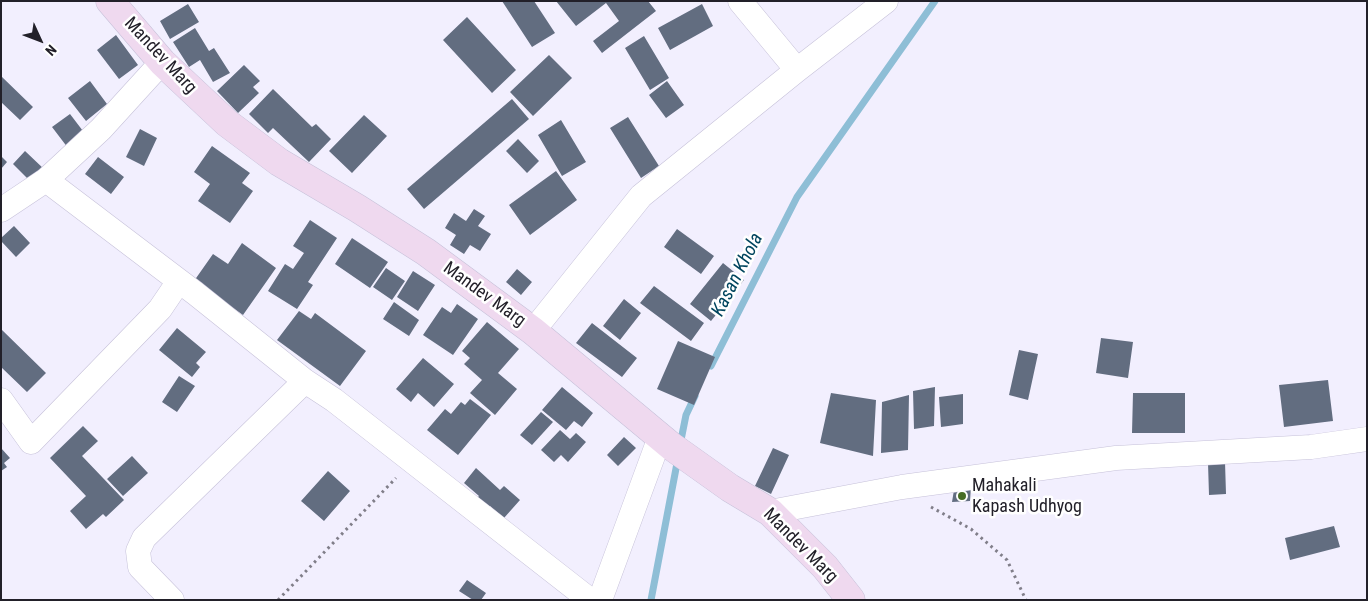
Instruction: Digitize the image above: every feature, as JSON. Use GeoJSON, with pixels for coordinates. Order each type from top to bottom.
{"type":"FeatureCollection","features":[{"type":"Feature","properties":{"kind":"main road","name":"Mandev Marg"},"geometry":{"type":"LineString","coordinates":[[110,1],[162,62],[227,124],[279,162],[358,208],[426,252],[533,331],[666,441],[730,488],[770,512],[825,567],[851,600]]}},
{"type":"Feature","properties":{"kind":"street"},"geometry":{"type":"LineString","coordinates":[[740,1],[797,70]]}},
{"type":"Feature","properties":{"kind":"street"},"geometry":{"type":"LineString","coordinates":[[533,331],[641,196],[886,1]]}},
{"type":"Feature","properties":{"kind":"street"},"geometry":{"type":"LineString","coordinates":[[1,210],[46,180],[101,129],[162,62]]}},
{"type":"Feature","properties":{"kind":"street"},"geometry":{"type":"LineString","coordinates":[[46,180],[306,381],[334,400],[590,600]]}},
{"type":"Feature","properties":{"kind":"street"},"geometry":{"type":"LineString","coordinates":[[1,400],[31,442],[160,310],[179,281]]}},
{"type":"Feature","properties":{"kind":"street"},"geometry":{"type":"LineString","coordinates":[[172,600],[140,567],[138,551],[144,538],[306,381]]}},
{"type":"Feature","properties":{"kind":"street"},"geometry":{"type":"LineString","coordinates":[[770,512],[902,487],[1116,458],[1312,447],[1367,439]]}},
{"type":"Feature","properties":{"kind":"street"},"geometry":{"type":"LineString","coordinates":[[600,600],[666,441]]}},
{"type":"Feature","properties":{"kind":"path"},"geometry":{"type":"LineString","coordinates":[[278,600],[413,461]]}},
{"type":"Feature","properties":{"kind":"path"},"geometry":{"type":"LineString","coordinates":[[902,487],[938,512],[971,529],[1007,560],[1026,600]]}},
{"type":"Feature","properties":{"kind":"building"},"geometry":{"type":"Polygon","coordinates":[[[502,1],[534,1],[555,33],[532,47],[502,1]]]}},
{"type":"Feature","properties":{"kind":"building"},"geometry":{"type":"Polygon","coordinates":[[[556,1],[648,1],[656,11],[602,53],[593,41],[619,21],[606,3],[576,26],[556,1]]]}},
{"type":"Feature","properties":{"kind":"building"},"geometry":{"type":"Polygon","coordinates":[[[188,4],[199,22],[170,39],[160,21],[188,4]]]}},
{"type":"Feature","properties":{"kind":"building"},"geometry":{"type":"Polygon","coordinates":[[[702,4],[713,26],[670,50],[658,28],[702,4]]]}},
{"type":"Feature","properties":{"kind":"building"},"geometry":{"type":"Polygon","coordinates":[[[467,17],[516,70],[492,93],[443,40],[467,17]]]}},
{"type":"Feature","properties":{"kind":"building"},"geometry":{"type":"Polygon","coordinates":[[[195,28],[209,51],[214,48],[230,73],[213,82],[200,60],[189,67],[173,42],[195,28]]]}},
{"type":"Feature","properties":{"kind":"building"},"geometry":{"type":"Polygon","coordinates":[[[116,35],[138,65],[119,79],[97,50],[116,35]]]}},
{"type":"Feature","properties":{"kind":"building"},"geometry":{"type":"Polygon","coordinates":[[[644,36],[669,78],[650,90],[625,48],[644,36]]]}},
{"type":"Feature","properties":{"kind":"building"},"geometry":{"type":"Polygon","coordinates":[[[549,55],[572,78],[533,116],[510,92],[549,55]]]}},
{"type":"Feature","properties":{"kind":"building"},"geometry":{"type":"Polygon","coordinates":[[[244,65],[260,81],[253,87],[259,93],[238,113],[217,91],[244,65]]]}},
{"type":"Feature","properties":{"kind":"building"},"geometry":{"type":"Polygon","coordinates":[[[1,76],[33,107],[20,120],[1,102],[1,76]]]}},
{"type":"Feature","properties":{"kind":"building"},"geometry":{"type":"Polygon","coordinates":[[[90,81],[107,104],[86,121],[68,98],[90,81]]]}},
{"type":"Feature","properties":{"kind":"building"},"geometry":{"type":"Polygon","coordinates":[[[667,81],[684,105],[666,118],[649,95],[667,81]]]}},
{"type":"Feature","properties":{"kind":"building"},"geometry":{"type":"Polygon","coordinates":[[[273,89],[312,127],[316,124],[331,139],[309,162],[273,128],[268,133],[249,114],[273,89]]]}},
{"type":"Feature","properties":{"kind":"building"},"geometry":{"type":"Polygon","coordinates":[[[512,99],[529,119],[424,209],[407,189],[512,99]]]}},
{"type":"Feature","properties":{"kind":"building"},"geometry":{"type":"Polygon","coordinates":[[[70,114],[86,135],[68,148],[52,127],[70,114]]]}},
{"type":"Feature","properties":{"kind":"building"},"geometry":{"type":"Polygon","coordinates":[[[364,115],[387,136],[352,173],[329,151],[364,115]]]}},
{"type":"Feature","properties":{"kind":"building"},"geometry":{"type":"Polygon","coordinates":[[[628,117],[659,166],[641,178],[610,128],[628,117]]]}},
{"type":"Feature","properties":{"kind":"building"},"geometry":{"type":"Polygon","coordinates":[[[561,120],[586,162],[562,176],[538,135],[561,120]]]}},
{"type":"Feature","properties":{"kind":"building"},"geometry":{"type":"Polygon","coordinates":[[[140,129],[157,138],[144,166],[126,157],[140,129]]]}},
{"type":"Feature","properties":{"kind":"building"},"geometry":{"type":"Polygon","coordinates":[[[518,139],[539,161],[527,173],[506,151],[518,139]]]}},
{"type":"Feature","properties":{"kind":"building"},"geometry":{"type":"Polygon","coordinates":[[[212,146],[250,173],[242,183],[253,191],[230,223],[198,201],[210,184],[194,172],[212,146]]]}},
{"type":"Feature","properties":{"kind":"building"},"geometry":{"type":"Polygon","coordinates":[[[25,151],[45,170],[32,183],[13,164],[25,151]]]}},
{"type":"Feature","properties":{"kind":"building"},"geometry":{"type":"Polygon","coordinates":[[[1,156],[7,162],[1,169],[1,156]]]}},
{"type":"Feature","properties":{"kind":"building"},"geometry":{"type":"Polygon","coordinates":[[[98,157],[124,177],[111,194],[85,174],[98,157]]]}},
{"type":"Feature","properties":{"kind":"building"},"geometry":{"type":"Polygon","coordinates":[[[556,171],[577,200],[530,235],[509,205],[556,171]]]}},
{"type":"Feature","properties":{"kind":"building"},"geometry":{"type":"Polygon","coordinates":[[[474,209],[485,216],[478,226],[491,234],[480,251],[470,245],[464,254],[450,245],[456,235],[445,228],[454,213],[466,221],[474,209]]]}},
{"type":"Feature","properties":{"kind":"building"},"geometry":{"type":"Polygon","coordinates":[[[310,220],[337,238],[308,282],[313,285],[297,309],[268,291],[285,264],[293,269],[304,253],[293,246],[310,220]]]}},
{"type":"Feature","properties":{"kind":"building"},"geometry":{"type":"Polygon","coordinates":[[[14,226],[30,243],[16,257],[1,241],[1,238],[14,226]]]}},
{"type":"Feature","properties":{"kind":"building"},"geometry":{"type":"Polygon","coordinates":[[[677,229],[714,256],[701,274],[664,247],[677,229]]]}},
{"type":"Feature","properties":{"kind":"building"},"geometry":{"type":"Polygon","coordinates":[[[352,238],[388,262],[370,288],[335,264],[352,238]]]}},
{"type":"Feature","properties":{"kind":"building"},"geometry":{"type":"Polygon","coordinates":[[[242,243],[276,268],[243,315],[194,281],[213,254],[228,264],[242,243]]]}},
{"type":"Feature","properties":{"kind":"building"},"geometry":{"type":"Polygon","coordinates":[[[723,263],[744,280],[711,321],[690,304],[723,263]]]}},
{"type":"Feature","properties":{"kind":"building"},"geometry":{"type":"Polygon","coordinates":[[[386,268],[405,281],[392,300],[373,287],[386,268]]]}},
{"type":"Feature","properties":{"kind":"building"},"geometry":{"type":"Polygon","coordinates":[[[517,269],[532,282],[521,295],[506,282],[517,269]]]}},
{"type":"Feature","properties":{"kind":"building"},"geometry":{"type":"Polygon","coordinates":[[[413,271],[435,285],[418,311],[397,297],[413,271]]]}},
{"type":"Feature","properties":{"kind":"building"},"geometry":{"type":"Polygon","coordinates":[[[654,286],[704,323],[691,341],[640,303],[654,286]]]}},
{"type":"Feature","properties":{"kind":"building"},"geometry":{"type":"Polygon","coordinates":[[[624,299],[641,313],[620,340],[603,326],[624,299]]]}},
{"type":"Feature","properties":{"kind":"building"},"geometry":{"type":"Polygon","coordinates":[[[394,302],[419,320],[409,336],[383,319],[394,302]]]}},
{"type":"Feature","properties":{"kind":"building"},"geometry":{"type":"Polygon","coordinates":[[[457,304],[478,319],[453,355],[423,335],[442,307],[451,313],[457,304]]]}},
{"type":"Feature","properties":{"kind":"building"},"geometry":{"type":"Polygon","coordinates":[[[299,311],[311,319],[315,313],[366,351],[340,386],[277,340],[299,311]]]}},
{"type":"Feature","properties":{"kind":"building"},"geometry":{"type":"Polygon","coordinates":[[[487,322],[519,349],[498,373],[517,389],[495,415],[470,393],[482,380],[464,364],[470,358],[462,351],[487,322]]]}},
{"type":"Feature","properties":{"kind":"building"},"geometry":{"type":"Polygon","coordinates":[[[592,323],[637,358],[622,377],[576,343],[592,323]]]}},
{"type":"Feature","properties":{"kind":"building"},"geometry":{"type":"Polygon","coordinates":[[[177,328],[206,352],[196,363],[200,367],[192,377],[159,350],[177,328]]]}},
{"type":"Feature","properties":{"kind":"building"},"geometry":{"type":"Polygon","coordinates":[[[1,329],[46,373],[27,392],[1,367],[1,329]]]}},
{"type":"Feature","properties":{"kind":"building"},"geometry":{"type":"Polygon","coordinates":[[[1101,338],[1133,342],[1128,378],[1096,373],[1101,338]]]}},
{"type":"Feature","properties":{"kind":"building"},"geometry":{"type":"Polygon","coordinates":[[[678,341],[715,357],[694,405],[657,389],[678,341]]]}},
{"type":"Feature","properties":{"kind":"building"},"geometry":{"type":"Polygon","coordinates":[[[1019,350],[1038,354],[1028,400],[1009,395],[1019,350]]]}},
{"type":"Feature","properties":{"kind":"building"},"geometry":{"type":"Polygon","coordinates":[[[423,358],[454,384],[434,407],[418,393],[411,402],[396,389],[423,358]]]}},
{"type":"Feature","properties":{"kind":"building"},"geometry":{"type":"Polygon","coordinates":[[[179,376],[195,386],[177,412],[162,402],[179,376]]]}},
{"type":"Feature","properties":{"kind":"building"},"geometry":{"type":"Polygon","coordinates":[[[1328,380],[1333,421],[1284,427],[1279,385],[1328,380]]]}},
{"type":"Feature","properties":{"kind":"building"},"geometry":{"type":"Polygon","coordinates":[[[562,387],[593,413],[582,427],[574,421],[566,430],[542,410],[562,387]]]}},
{"type":"Feature","properties":{"kind":"building"},"geometry":{"type":"Polygon","coordinates":[[[935,387],[934,426],[914,429],[913,391],[935,387]]]}},
{"type":"Feature","properties":{"kind":"building"},"geometry":{"type":"Polygon","coordinates":[[[831,393],[876,400],[873,456],[820,443],[831,393]]]}},
{"type":"Feature","properties":{"kind":"building"},"geometry":{"type":"Polygon","coordinates":[[[1133,393],[1185,393],[1185,433],[1132,433],[1133,393]]]}},
{"type":"Feature","properties":{"kind":"building"},"geometry":{"type":"Polygon","coordinates":[[[963,394],[963,424],[941,427],[939,397],[963,394]]]}},
{"type":"Feature","properties":{"kind":"building"},"geometry":{"type":"Polygon","coordinates":[[[909,395],[908,450],[881,453],[882,402],[909,395]]]}},
{"type":"Feature","properties":{"kind":"building"},"geometry":{"type":"Polygon","coordinates":[[[470,399],[491,415],[458,455],[427,430],[445,409],[451,414],[461,402],[465,405],[470,399]]]}},
{"type":"Feature","properties":{"kind":"building"},"geometry":{"type":"Polygon","coordinates":[[[541,412],[553,422],[532,445],[520,435],[541,412]]]}},
{"type":"Feature","properties":{"kind":"building"},"geometry":{"type":"Polygon","coordinates":[[[83,426],[98,441],[82,456],[124,500],[106,517],[103,514],[86,529],[70,511],[86,496],[50,458],[83,426]]]}},
{"type":"Feature","properties":{"kind":"building"},"geometry":{"type":"Polygon","coordinates":[[[560,430],[570,439],[576,433],[586,442],[568,462],[561,455],[554,462],[541,450],[560,430]]]}},
{"type":"Feature","properties":{"kind":"building"},"geometry":{"type":"Polygon","coordinates":[[[624,437],[636,448],[618,466],[607,455],[624,437]]]}},
{"type":"Feature","properties":{"kind":"building"},"geometry":{"type":"Polygon","coordinates":[[[1,448],[10,458],[4,463],[7,467],[1,471],[1,448]]]}},
{"type":"Feature","properties":{"kind":"building"},"geometry":{"type":"Polygon","coordinates":[[[773,448],[789,455],[771,494],[755,486],[773,448]]]}},
{"type":"Feature","properties":{"kind":"building"},"geometry":{"type":"Polygon","coordinates":[[[132,456],[148,473],[123,496],[107,479],[132,456]]]}},
{"type":"Feature","properties":{"kind":"building"},"geometry":{"type":"Polygon","coordinates":[[[1225,462],[1226,494],[1209,495],[1208,463],[1225,462]]]}},
{"type":"Feature","properties":{"kind":"building"},"geometry":{"type":"Polygon","coordinates":[[[476,468],[500,490],[504,486],[520,500],[504,518],[490,506],[487,511],[475,500],[479,496],[464,483],[476,468]]]}},
{"type":"Feature","properties":{"kind":"building"},"geometry":{"type":"Polygon","coordinates":[[[328,471],[350,491],[324,521],[301,501],[328,471]]]}},
{"type":"Feature","properties":{"kind":"building","name":"Mahakali Kapash Udhyog"},"geometry":{"type":"Polygon","coordinates":[[[971,486],[970,501],[952,502],[954,490],[971,486]]]}},
{"type":"Feature","properties":{"kind":"building"},"geometry":{"type":"Polygon","coordinates":[[[1334,526],[1340,547],[1290,560],[1285,538],[1334,526]]]}},
{"type":"Feature","properties":{"kind":"building"},"geometry":{"type":"Polygon","coordinates":[[[467,580],[486,593],[481,600],[473,600],[459,591],[467,580]]]}},
{"type":"Feature","properties":{"kind":"waterway","name":"Kasan Khola"},"geometry":{"type":"LineString","coordinates":[[711,366],[797,197],[935,1]]}},
{"type":"Feature","properties":{"kind":"waterway","name":"Kasan Khola"},"geometry":{"type":"LineString","coordinates":[[680,445],[686,415],[695,396]]}},
{"type":"Feature","properties":{"kind":"waterway","name":"Kasan Khola"},"geometry":{"type":"LineString","coordinates":[[651,600],[678,458]]}},
{"type":"Feature","properties":{"kind":"place","name":"Mahakali Kapash Udhyog"},"geometry":{"type":"Point","coordinates":[962,496]}}]}
